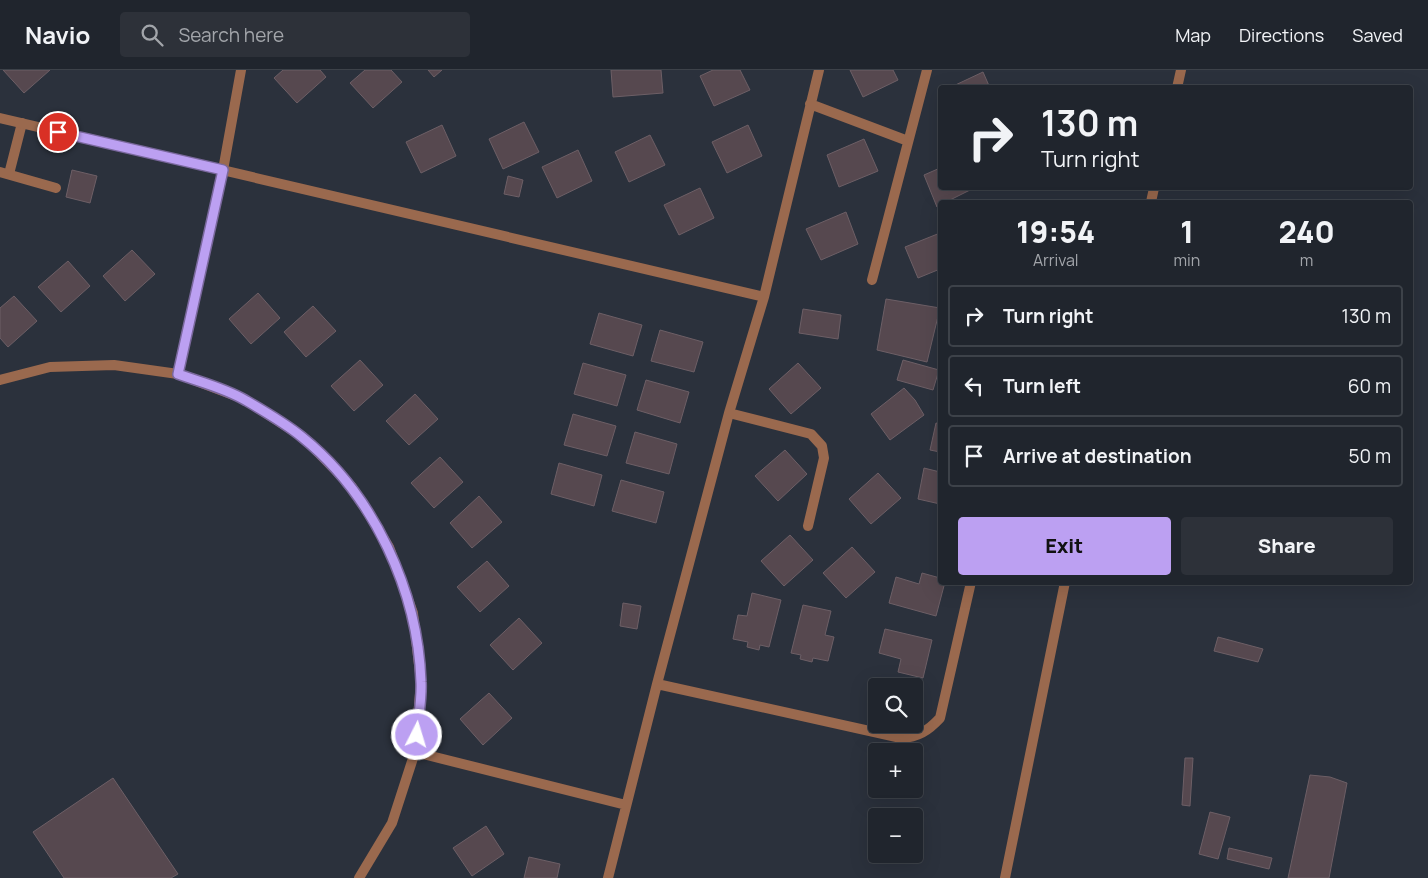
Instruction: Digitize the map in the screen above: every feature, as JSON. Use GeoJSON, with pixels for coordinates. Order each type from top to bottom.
{"type":"FeatureCollection","features":[{"type":"Feature","properties":{"kind":"street"},"geometry":{"type":"LineString","coordinates":[[178,374],[223,170],[241,70]]}},
{"type":"Feature","properties":{"kind":"street"},"geometry":{"type":"LineString","coordinates":[[608,878],[657,684],[729,414],[764,297],[818,70]]}},
{"type":"Feature","properties":{"kind":"street"},"geometry":{"type":"LineString","coordinates":[[872,280],[926,70]]}},
{"type":"Feature","properties":{"kind":"street"},"geometry":{"type":"LineString","coordinates":[[1178,85],[1181,70]]}},
{"type":"Feature","properties":{"kind":"street"},"geometry":{"type":"LineString","coordinates":[[810,104],[908,142]]}},
{"type":"Feature","properties":{"kind":"street"},"geometry":{"type":"LineString","coordinates":[[0,118],[764,297]]}},
{"type":"Feature","properties":{"kind":"street"},"geometry":{"type":"LineString","coordinates":[[22,123],[4,173],[56,188]]}},
{"type":"Feature","properties":{"kind":"street"},"geometry":{"type":"LineString","coordinates":[[0,380],[50,368],[114,365],[178,374],[244,399],[303,437],[356,494],[389,547],[413,613],[421,682],[415,752],[392,823],[359,878]]}},
{"type":"Feature","properties":{"kind":"street"},"geometry":{"type":"LineString","coordinates":[[729,414],[811,434],[822,446],[824,458],[808,526]]}},
{"type":"Feature","properties":{"kind":"street"},"geometry":{"type":"LineString","coordinates":[[657,684],[901,738],[912,737],[931,727],[940,718],[971,585]]}},
{"type":"Feature","properties":{"kind":"street"},"geometry":{"type":"LineString","coordinates":[[1005,878],[1064,585]]}},
{"type":"Feature","properties":{"kind":"street"},"geometry":{"type":"LineString","coordinates":[[415,752],[626,806]]}},
{"type":"Feature","properties":{"kind":"building"},"geometry":{"type":"Polygon","coordinates":[[[3,70],[50,70],[24,93],[3,70]]]}},
{"type":"Feature","properties":{"kind":"building"},"geometry":{"type":"Polygon","coordinates":[[[283,70],[320,70],[326,77],[297,103],[274,78],[283,70]]]}},
{"type":"Feature","properties":{"kind":"building"},"geometry":{"type":"Polygon","coordinates":[[[365,70],[391,70],[402,82],[373,108],[350,83],[365,70]]]}},
{"type":"Feature","properties":{"kind":"building"},"geometry":{"type":"Polygon","coordinates":[[[428,70],[442,70],[434,77],[428,70]]]}},
{"type":"Feature","properties":{"kind":"building"},"geometry":{"type":"Polygon","coordinates":[[[611,70],[661,70],[663,93],[613,97],[611,70]]]}},
{"type":"Feature","properties":{"kind":"building"},"geometry":{"type":"Polygon","coordinates":[[[713,70],[740,70],[750,90],[714,106],[700,76],[713,70]]]}},
{"type":"Feature","properties":{"kind":"building"},"geometry":{"type":"Polygon","coordinates":[[[850,70],[893,70],[898,80],[863,97],[850,70]]]}},
{"type":"Feature","properties":{"kind":"building"},"geometry":{"type":"Polygon","coordinates":[[[983,72],[989,85],[955,85],[983,72]]]}},
{"type":"Feature","properties":{"kind":"building"},"geometry":{"type":"Polygon","coordinates":[[[524,122],[539,152],[503,169],[489,139],[524,122]]]}},
{"type":"Feature","properties":{"kind":"building"},"geometry":{"type":"Polygon","coordinates":[[[442,125],[456,156],[421,173],[406,142],[442,125]]]}},
{"type":"Feature","properties":{"kind":"building"},"geometry":{"type":"Polygon","coordinates":[[[748,125],[762,156],[727,173],[712,142],[748,125]]]}},
{"type":"Feature","properties":{"kind":"building"},"geometry":{"type":"Polygon","coordinates":[[[650,135],[665,165],[629,182],[615,152],[650,135]]]}},
{"type":"Feature","properties":{"kind":"building"},"geometry":{"type":"Polygon","coordinates":[[[864,139],[878,171],[839,187],[827,155],[864,139]]]}},
{"type":"Feature","properties":{"kind":"building"},"geometry":{"type":"Polygon","coordinates":[[[578,150],[592,181],[557,198],[542,167],[578,150]]]}},
{"type":"Feature","properties":{"kind":"building"},"geometry":{"type":"Polygon","coordinates":[[[938,169],[938,190],[970,190],[950,200],[938,200],[937,207],[924,175],[938,169]]]}},
{"type":"Feature","properties":{"kind":"building"},"geometry":{"type":"Polygon","coordinates":[[[72,170],[97,176],[90,203],[66,197],[72,170]]]}},
{"type":"Feature","properties":{"kind":"building"},"geometry":{"type":"Polygon","coordinates":[[[508,176],[523,180],[519,197],[504,194],[508,176]]]}},
{"type":"Feature","properties":{"kind":"building"},"geometry":{"type":"Polygon","coordinates":[[[700,188],[714,218],[679,235],[664,205],[700,188]]]}},
{"type":"Feature","properties":{"kind":"building"},"geometry":{"type":"Polygon","coordinates":[[[846,212],[858,244],[821,260],[806,229],[846,212]]]}},
{"type":"Feature","properties":{"kind":"building"},"geometry":{"type":"Polygon","coordinates":[[[938,234],[938,270],[918,278],[905,247],[938,234]]]}},
{"type":"Feature","properties":{"kind":"building"},"geometry":{"type":"Polygon","coordinates":[[[132,250],[155,274],[125,301],[103,276],[132,250]]]}},
{"type":"Feature","properties":{"kind":"building"},"geometry":{"type":"Polygon","coordinates":[[[68,261],[90,286],[61,312],[38,287],[68,261]]]}},
{"type":"Feature","properties":{"kind":"building"},"geometry":{"type":"Polygon","coordinates":[[[258,293],[280,318],[251,344],[229,319],[258,293]]]}},
{"type":"Feature","properties":{"kind":"building"},"geometry":{"type":"Polygon","coordinates":[[[14,296],[37,321],[8,347],[0,338],[0,308],[14,296]]]}},
{"type":"Feature","properties":{"kind":"building"},"geometry":{"type":"Polygon","coordinates":[[[886,299],[938,308],[938,316],[927,362],[877,350],[886,299]]]}},
{"type":"Feature","properties":{"kind":"building"},"geometry":{"type":"Polygon","coordinates":[[[313,306],[336,331],[306,357],[284,332],[313,306]]]}},
{"type":"Feature","properties":{"kind":"building"},"geometry":{"type":"Polygon","coordinates":[[[803,309],[841,315],[838,339],[799,333],[803,309]]]}},
{"type":"Feature","properties":{"kind":"building"},"geometry":{"type":"Polygon","coordinates":[[[599,313],[642,325],[633,356],[590,344],[599,313]]]}},
{"type":"Feature","properties":{"kind":"building"},"geometry":{"type":"Polygon","coordinates":[[[660,330],[703,342],[694,372],[651,361],[660,330]]]}},
{"type":"Feature","properties":{"kind":"building"},"geometry":{"type":"Polygon","coordinates":[[[360,360],[383,385],[354,411],[331,386],[360,360]]]}},
{"type":"Feature","properties":{"kind":"building"},"geometry":{"type":"Polygon","coordinates":[[[903,360],[938,370],[933,390],[897,380],[903,360]]]}},
{"type":"Feature","properties":{"kind":"building"},"geometry":{"type":"Polygon","coordinates":[[[583,363],[626,375],[617,406],[574,394],[583,363]]]}},
{"type":"Feature","properties":{"kind":"building"},"geometry":{"type":"Polygon","coordinates":[[[798,363],[821,388],[791,414],[769,389],[798,363]]]}},
{"type":"Feature","properties":{"kind":"building"},"geometry":{"type":"Polygon","coordinates":[[[646,380],[689,392],[680,423],[637,410],[646,380]]]}},
{"type":"Feature","properties":{"kind":"building"},"geometry":{"type":"Polygon","coordinates":[[[904,388],[915,400],[924,415],[890,440],[871,414],[904,388]]]}},
{"type":"Feature","properties":{"kind":"building"},"geometry":{"type":"Polygon","coordinates":[[[415,394],[438,419],[409,445],[386,421],[415,394]]]}},
{"type":"Feature","properties":{"kind":"building"},"geometry":{"type":"Polygon","coordinates":[[[573,414],[616,426],[607,456],[564,445],[573,414]]]}},
{"type":"Feature","properties":{"kind":"building"},"geometry":{"type":"Polygon","coordinates":[[[936,423],[938,424],[938,452],[930,450],[936,423]]]}},
{"type":"Feature","properties":{"kind":"building"},"geometry":{"type":"Polygon","coordinates":[[[635,432],[677,444],[669,474],[626,463],[635,432]]]}},
{"type":"Feature","properties":{"kind":"building"},"geometry":{"type":"Polygon","coordinates":[[[785,450],[807,474],[778,501],[755,476],[785,450]]]}},
{"type":"Feature","properties":{"kind":"building"},"geometry":{"type":"Polygon","coordinates":[[[440,457],[463,482],[434,508],[411,483],[440,457]]]}},
{"type":"Feature","properties":{"kind":"building"},"geometry":{"type":"Polygon","coordinates":[[[559,463],[602,475],[594,506],[551,494],[559,463]]]}},
{"type":"Feature","properties":{"kind":"building"},"geometry":{"type":"Polygon","coordinates":[[[924,468],[938,472],[938,504],[918,499],[924,468]]]}},
{"type":"Feature","properties":{"kind":"building"},"geometry":{"type":"Polygon","coordinates":[[[878,473],[901,498],[871,524],[849,499],[878,473]]]}},
{"type":"Feature","properties":{"kind":"building"},"geometry":{"type":"Polygon","coordinates":[[[621,480],[664,492],[656,523],[612,511],[621,480]]]}},
{"type":"Feature","properties":{"kind":"building"},"geometry":{"type":"Polygon","coordinates":[[[479,496],[502,522],[472,548],[450,523],[479,496]]]}},
{"type":"Feature","properties":{"kind":"building"},"geometry":{"type":"Polygon","coordinates":[[[790,535],[813,560],[784,586],[761,561],[790,535]]]}},
{"type":"Feature","properties":{"kind":"building"},"geometry":{"type":"Polygon","coordinates":[[[852,547],[875,572],[846,598],[823,573],[852,547]]]}},
{"type":"Feature","properties":{"kind":"building"},"geometry":{"type":"Polygon","coordinates":[[[487,561],[509,586],[480,612],[457,587],[487,561]]]}},
{"type":"Feature","properties":{"kind":"building"},"geometry":{"type":"Polygon","coordinates":[[[922,573],[938,577],[938,585],[944,585],[936,616],[889,603],[896,577],[919,584],[922,573]]]}},
{"type":"Feature","properties":{"kind":"building"},"geometry":{"type":"Polygon","coordinates":[[[752,593],[781,600],[769,647],[760,645],[759,650],[747,647],[748,642],[733,639],[738,615],[747,616],[752,593]]]}},
{"type":"Feature","properties":{"kind":"building"},"geometry":{"type":"Polygon","coordinates":[[[623,603],[641,606],[637,629],[620,626],[623,603]]]}},
{"type":"Feature","properties":{"kind":"building"},"geometry":{"type":"Polygon","coordinates":[[[803,605],[831,611],[825,635],[834,637],[828,661],[813,658],[812,662],[800,659],[801,655],[791,653],[803,605]]]}},
{"type":"Feature","properties":{"kind":"building"},"geometry":{"type":"Polygon","coordinates":[[[519,618],[542,643],[513,670],[490,645],[519,618]]]}},
{"type":"Feature","properties":{"kind":"building"},"geometry":{"type":"Polygon","coordinates":[[[885,629],[932,640],[923,678],[898,672],[901,659],[879,653],[885,629]]]}},
{"type":"Feature","properties":{"kind":"building"},"geometry":{"type":"Polygon","coordinates":[[[1218,637],[1263,649],[1258,662],[1214,651],[1218,637]]]}},
{"type":"Feature","properties":{"kind":"building"},"geometry":{"type":"Polygon","coordinates":[[[489,693],[512,718],[483,745],[460,719],[489,693]]]}},
{"type":"Feature","properties":{"kind":"building"},"geometry":{"type":"Polygon","coordinates":[[[1185,758],[1193,758],[1190,806],[1182,805],[1185,758]]]}},
{"type":"Feature","properties":{"kind":"building"},"geometry":{"type":"Polygon","coordinates":[[[1310,775],[1330,777],[1347,783],[1329,878],[1288,878],[1310,775]]]}},
{"type":"Feature","properties":{"kind":"building"},"geometry":{"type":"Polygon","coordinates":[[[113,778],[178,874],[171,878],[64,878],[33,832],[113,778]]]}},
{"type":"Feature","properties":{"kind":"building"},"geometry":{"type":"Polygon","coordinates":[[[1210,812],[1230,817],[1218,859],[1199,854],[1210,812]]]}},
{"type":"Feature","properties":{"kind":"building"},"geometry":{"type":"Polygon","coordinates":[[[486,826],[504,854],[472,876],[453,848],[486,826]]]}},
{"type":"Feature","properties":{"kind":"building"},"geometry":{"type":"Polygon","coordinates":[[[1229,848],[1272,858],[1269,869],[1227,859],[1229,848]]]}},
{"type":"Feature","properties":{"kind":"building"},"geometry":{"type":"Polygon","coordinates":[[[529,857],[560,864],[557,878],[524,878],[529,857]]]}},
{"type":"Feature","properties":{"kind":"route"},"geometry":{"type":"LineString","coordinates":[[58,132],[223,170],[178,374],[244,399],[303,437],[352,487],[389,547],[413,613],[421,682],[417,735]]}}]}
